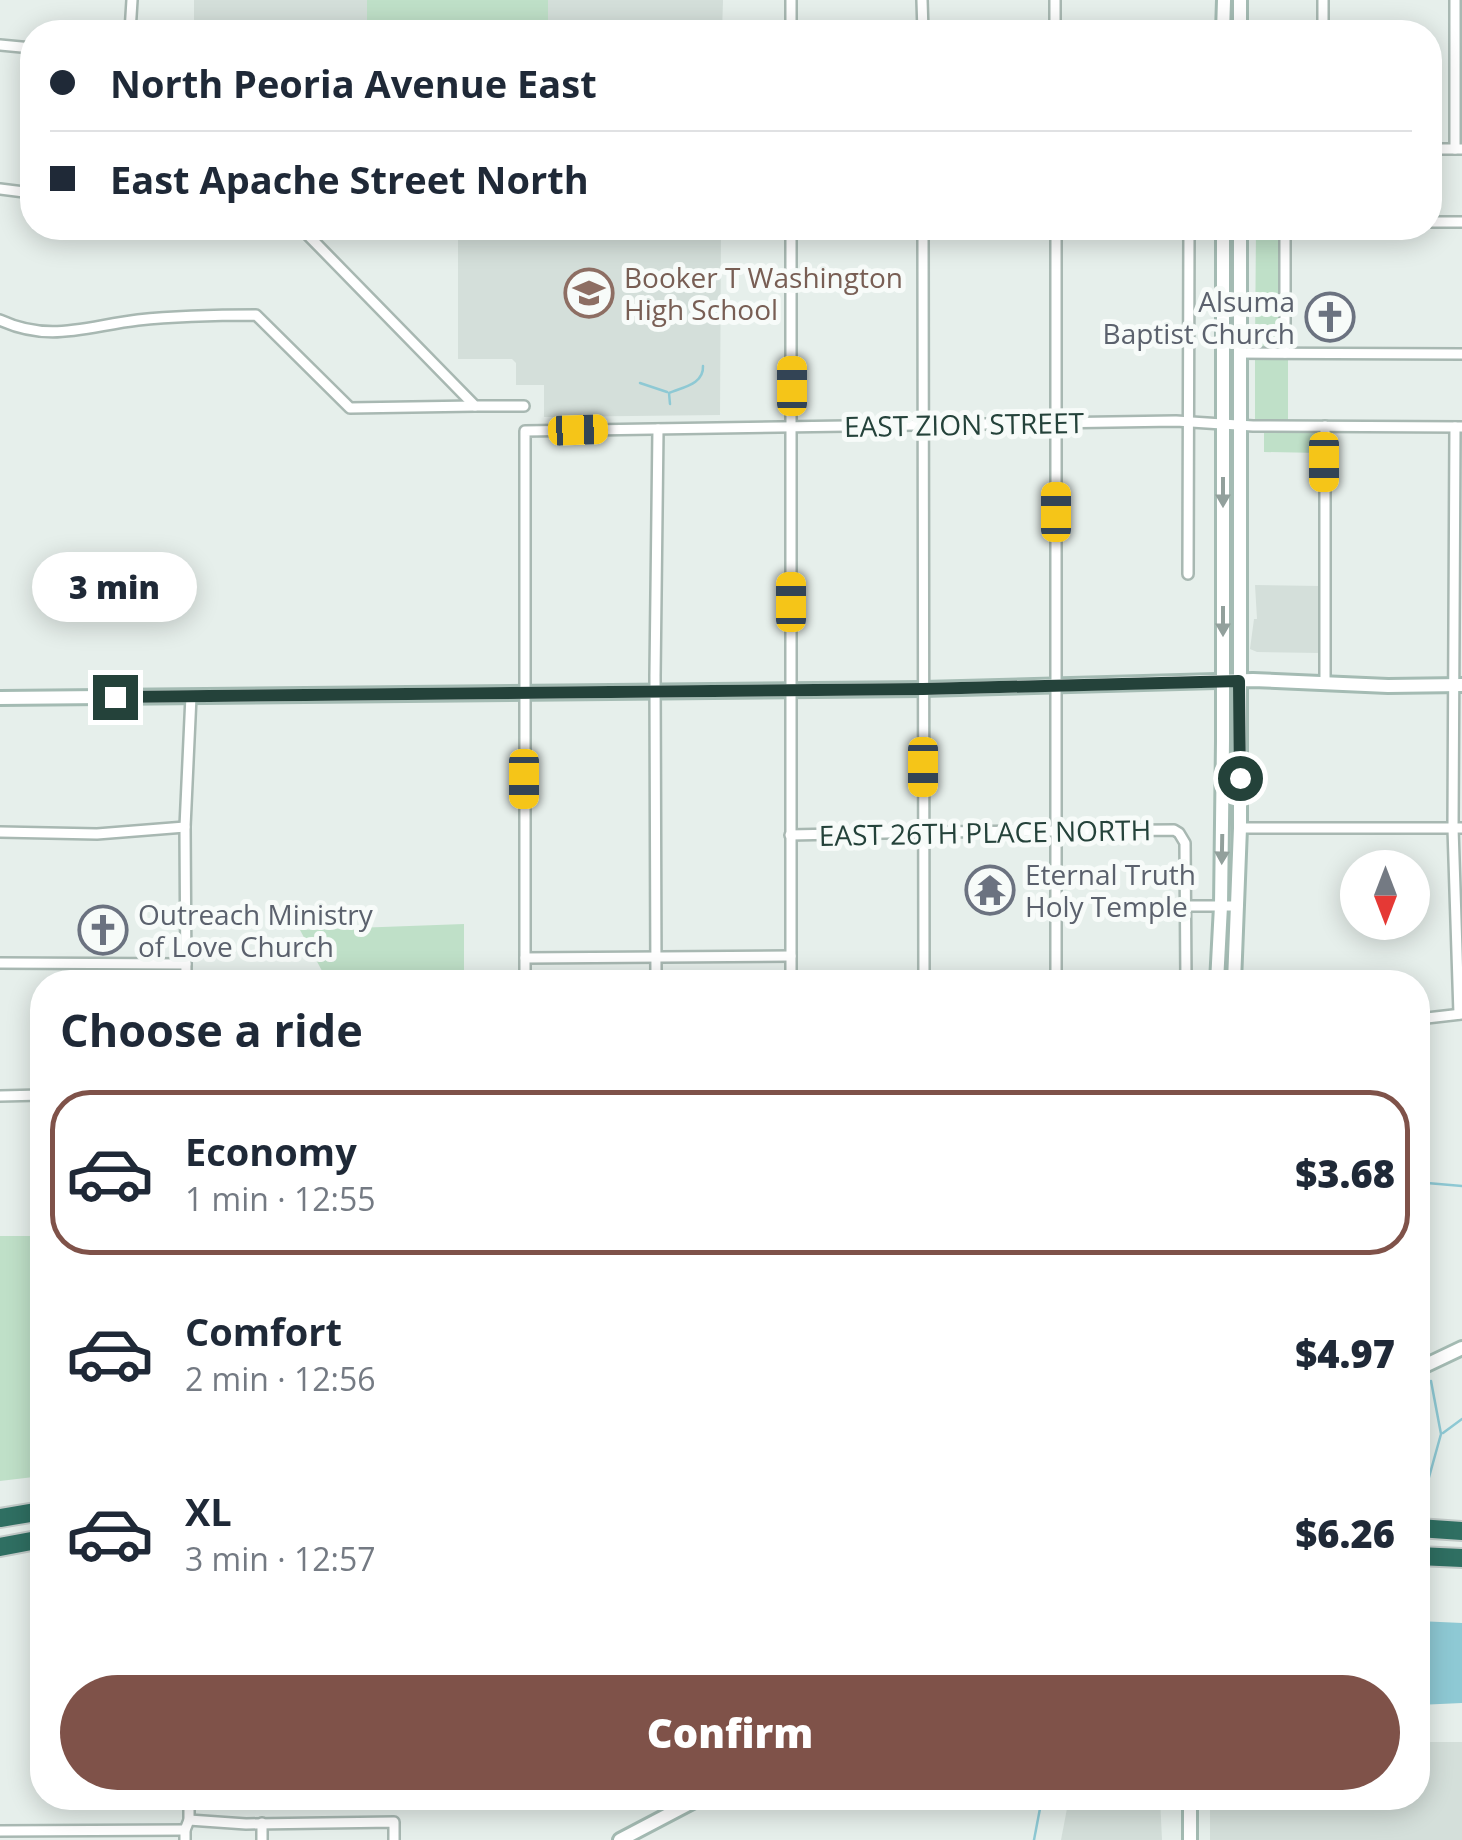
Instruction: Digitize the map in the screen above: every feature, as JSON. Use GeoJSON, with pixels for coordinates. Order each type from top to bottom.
{"type":"FeatureCollection","features":[{"type":"Feature","properties":{"kind":"highway"},"geometry":{"type":"LineString","coordinates":[[0,1518],[30,1513]]}},
{"type":"Feature","properties":{"kind":"highway"},"geometry":{"type":"LineString","coordinates":[[1430,1525],[1462,1515]]}},
{"type":"Feature","properties":{"kind":"highway"},"geometry":{"type":"LineString","coordinates":[[1430,1529],[1462,1531]]}},
{"type":"Feature","properties":{"kind":"highway"},"geometry":{"type":"LineString","coordinates":[[0,1546],[30,1540]]}},
{"type":"Feature","properties":{"kind":"highway"},"geometry":{"type":"LineString","coordinates":[[1430,1557],[1462,1558]]}},
{"type":"Feature","properties":{"kind":"main road"},"geometry":{"type":"LineString","coordinates":[[1218,970],[1223,682],[1223,240]]}},
{"type":"Feature","properties":{"kind":"main road"},"geometry":{"type":"LineString","coordinates":[[1235,970],[1240,828],[1240,240]]}},
{"type":"Feature","properties":{"kind":"main road"},"geometry":{"type":"LineString","coordinates":[[0,698],[923,689],[1274,680],[1458,686]]}},
{"type":"Feature","properties":{"kind":"main road"},"geometry":{"type":"LineString","coordinates":[[1430,1363],[1462,1348]]}},
{"type":"Feature","properties":{"kind":"main road"},"geometry":{"type":"LineString","coordinates":[[620,1840],[677,1810]]}},
{"type":"Feature","properties":{"kind":"main road"},"geometry":{"type":"LineString","coordinates":[[1190,1810],[1190,1840]]}},
{"type":"Feature","properties":{"kind":"street"},"geometry":{"type":"LineString","coordinates":[[1455,0],[1459,149]]}},
{"type":"Feature","properties":{"kind":"street"},"geometry":{"type":"LineString","coordinates":[[313,240],[476,406]]}},
{"type":"Feature","properties":{"kind":"street"},"geometry":{"type":"LineString","coordinates":[[791,240],[791,970]]}},
{"type":"Feature","properties":{"kind":"street"},"geometry":{"type":"LineString","coordinates":[[923,240],[924,970]]}},
{"type":"Feature","properties":{"kind":"street"},"geometry":{"type":"LineString","coordinates":[[1056,240],[1056,970]]}},
{"type":"Feature","properties":{"kind":"street"},"geometry":{"type":"LineString","coordinates":[[1188,574],[1189,240]]}},
{"type":"Feature","properties":{"kind":"street"},"geometry":{"type":"LineString","coordinates":[[1285,354],[1286,240]]}},
{"type":"Feature","properties":{"kind":"street"},"geometry":{"type":"LineString","coordinates":[[0,320],[32,332],[52,333],[140,320],[256,316],[350,408],[524,406]]}},
{"type":"Feature","properties":{"kind":"street"},"geometry":{"type":"LineString","coordinates":[[1240,353],[1462,354]]}},
{"type":"Feature","properties":{"kind":"street","name":"EAST ZION STREET"},"geometry":{"type":"LineString","coordinates":[[524,694],[524,431],[1188,422],[1458,427]]}},
{"type":"Feature","properties":{"kind":"street"},"geometry":{"type":"LineString","coordinates":[[1324,426],[1325,683]]}},
{"type":"Feature","properties":{"kind":"street"},"geometry":{"type":"LineString","coordinates":[[1430,1018],[1460,1014],[1458,427]]}},
{"type":"Feature","properties":{"kind":"street"},"geometry":{"type":"LineString","coordinates":[[656,970],[658,428]]}},
{"type":"Feature","properties":{"kind":"street"},"geometry":{"type":"LineString","coordinates":[[524,694],[525,970]]}},
{"type":"Feature","properties":{"kind":"street"},"geometry":{"type":"LineString","coordinates":[[186,970],[185,827],[192,696]]}},
{"type":"Feature","properties":{"kind":"street"},"geometry":{"type":"LineString","coordinates":[[0,832],[96,834],[185,827]]}},
{"type":"Feature","properties":{"kind":"street","name":"EAST 26TH PLACE NORTH"},"geometry":{"type":"LineString","coordinates":[[790,836],[1167,828],[1180,833],[1185,844],[1185,906]]}},
{"type":"Feature","properties":{"kind":"street"},"geometry":{"type":"LineString","coordinates":[[1240,828],[1458,828]]}},
{"type":"Feature","properties":{"kind":"street"},"geometry":{"type":"LineString","coordinates":[[1186,970],[1185,906],[1238,906]]}},
{"type":"Feature","properties":{"kind":"street"},"geometry":{"type":"LineString","coordinates":[[525,958],[791,956]]}},
{"type":"Feature","properties":{"kind":"street"},"geometry":{"type":"LineString","coordinates":[[0,962],[186,964]]}},
{"type":"Feature","properties":{"kind":"street"},"geometry":{"type":"LineString","coordinates":[[0,1096],[30,1095]]}},
{"type":"Feature","properties":{"kind":"street"},"geometry":{"type":"LineString","coordinates":[[0,1831],[186,1830],[262,1823],[394,1822],[394,1840]]}},
{"type":"Feature","properties":{"kind":"street"},"geometry":{"type":"LineString","coordinates":[[262,1823],[262,1840]]}},
{"type":"Feature","properties":{"kind":"shaded area"},"geometry":{"type":"Polygon","coordinates":[[[194,0],[723,0],[722,20],[194,20],[194,0]]]}},
{"type":"Feature","properties":{"kind":"shaded area","name":"Booker T Washington High School"},"geometry":{"type":"Polygon","coordinates":[[[458,240],[721,240],[720,415],[544,417],[544,385],[516,385],[516,363],[512,359],[458,359],[458,240]]]}},
{"type":"Feature","properties":{"kind":"shaded area"},"geometry":{"type":"Polygon","coordinates":[[[1255,585],[1320,586],[1320,653],[1250,649],[1257,619],[1255,585]]]}},
{"type":"Feature","properties":{"kind":"shaded area"},"geometry":{"type":"Polygon","coordinates":[[[1430,1742],[1462,1742],[1462,1840],[1210,1840],[1210,1810],[1430,1810],[1430,1742]]]}},
{"type":"Feature","properties":{"kind":"shaded area"},"geometry":{"type":"Polygon","coordinates":[[[1067,1810],[1161,1810],[1162,1840],[1061,1840],[1067,1810]]]}},
{"type":"Feature","properties":{"kind":"green space"},"geometry":{"type":"Polygon","coordinates":[[[367,0],[548,0],[548,20],[367,20],[367,0]]]}},
{"type":"Feature","properties":{"kind":"green space"},"geometry":{"type":"Polygon","coordinates":[[[1256,240],[1279,240],[1279,338],[1276,345],[1255,347],[1256,240]]]}},
{"type":"Feature","properties":{"kind":"green space"},"geometry":{"type":"Polygon","coordinates":[[[1255,358],[1288,359],[1288,423],[1255,420],[1255,358]]]}},
{"type":"Feature","properties":{"kind":"green space"},"geometry":{"type":"Polygon","coordinates":[[[1264,433],[1320,433],[1320,453],[1264,452],[1264,433]]]}},
{"type":"Feature","properties":{"kind":"green space"},"geometry":{"type":"Polygon","coordinates":[[[464,924],[464,970],[322,970],[300,930],[464,924]]]}},
{"type":"Feature","properties":{"kind":"green space"},"geometry":{"type":"Polygon","coordinates":[[[0,1236],[30,1236],[30,1477],[0,1481],[0,1236]]]}},
{"type":"Feature","properties":{"kind":"water"},"geometry":{"type":"Polygon","coordinates":[[[1430,1622],[1462,1623],[1462,1703],[1430,1704],[1430,1622]]]}},
{"type":"Feature","properties":{"kind":"waterway"},"geometry":{"type":"LineString","coordinates":[[670,404],[669,393],[696,381],[703,366]]}},
{"type":"Feature","properties":{"kind":"waterway"},"geometry":{"type":"LineString","coordinates":[[640,383],[667,392]]}},
{"type":"Feature","properties":{"kind":"waterway"},"geometry":{"type":"LineString","coordinates":[[1430,1183],[1462,1186]]}},
{"type":"Feature","properties":{"kind":"waterway"},"geometry":{"type":"LineString","coordinates":[[1430,1474],[1441,1434],[1431,1381]]}},
{"type":"Feature","properties":{"kind":"waterway"},"geometry":{"type":"LineString","coordinates":[[1443,1433],[1462,1419]]}},
{"type":"Feature","properties":{"kind":"waterway"},"geometry":{"type":"LineString","coordinates":[[1034,1840],[1040,1810]]}},
{"type":"Feature","properties":{"kind":"place","name":"Booker T Washington High School"},"geometry":{"type":"Point","coordinates":[589,293]}},
{"type":"Feature","properties":{"kind":"place","name":"Alsuma Baptist Church"},"geometry":{"type":"Point","coordinates":[1330,317]}},
{"type":"Feature","properties":{"kind":"place","name":"Eternal Truth Holy Temple"},"geometry":{"type":"Point","coordinates":[990,890]}},
{"type":"Feature","properties":{"kind":"place","name":"Outreach Ministry of Love Church"},"geometry":{"type":"Point","coordinates":[103,930]}},
{"type":"Feature","properties":{"kind":"route"},"geometry":{"type":"LineString","coordinates":[[115,697],[923,689],[1239,681],[1240,778]]}}]}
